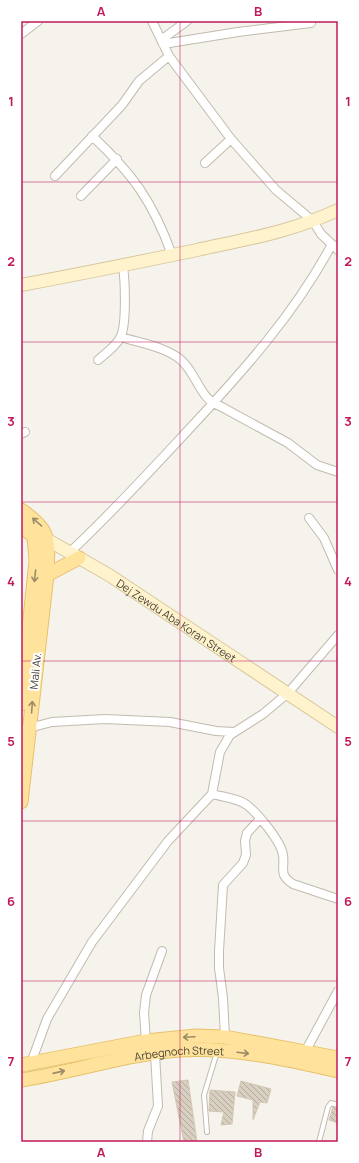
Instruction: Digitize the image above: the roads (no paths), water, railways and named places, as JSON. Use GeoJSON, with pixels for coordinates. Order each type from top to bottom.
{"type":"FeatureCollection","features":[{"type":"Feature","properties":{"kind":"main road"},"geometry":{"type":"LineString","coordinates":[[21,285],[123,266],[281,232],[313,221],[338,210]]}},
{"type":"Feature","properties":{"kind":"main road"},"geometry":{"type":"LineString","coordinates":[[21,510],[43,528],[40,538],[21,525]]}},
{"type":"Feature","properties":{"kind":"main road","name":"Dej Zewdu Aba Koran Street"},"geometry":{"type":"LineString","coordinates":[[40,538],[75,555],[109,575],[338,727]]}},
{"type":"Feature","properties":{"kind":"main road","name":"Mali Av."},"geometry":{"type":"LineString","coordinates":[[21,802],[26,729],[47,575],[40,538]]}},
{"type":"Feature","properties":{"kind":"main road","name":"Mali Av."},"geometry":{"type":"LineString","coordinates":[[21,704],[36,561],[40,538]]}},
{"type":"Feature","properties":{"kind":"main road"},"geometry":{"type":"LineString","coordinates":[[47,575],[75,555]]}},
{"type":"Feature","properties":{"kind":"main road","name":"Arbegnoch Street"},"geometry":{"type":"LineString","coordinates":[[26,1064],[146,1041],[196,1036],[225,1037],[338,1058]]}},
{"type":"Feature","properties":{"kind":"main road","name":"Arbegnoch Street"},"geometry":{"type":"LineString","coordinates":[[21,1080],[92,1064],[178,1050],[218,1050],[259,1055],[338,1071]]}},
{"type":"Feature","properties":{"kind":"street"},"geometry":{"type":"LineString","coordinates":[[21,34],[38,21]]}},
{"type":"Feature","properties":{"kind":"street"},"geometry":{"type":"LineString","coordinates":[[75,555],[98,526],[246,366],[314,278],[335,247],[321,234],[313,221],[276,190],[231,139],[169,56],[152,21]]}},
{"type":"Feature","properties":{"kind":"street"},"geometry":{"type":"LineString","coordinates":[[162,42],[187,21]]}},
{"type":"Feature","properties":{"kind":"street"},"geometry":{"type":"LineString","coordinates":[[162,42],[312,23]]}},
{"type":"Feature","properties":{"kind":"street"},"geometry":{"type":"LineString","coordinates":[[55,176],[77,155],[92,136],[122,105],[140,82],[169,56]]}},
{"type":"Feature","properties":{"kind":"street"},"geometry":{"type":"LineString","coordinates":[[92,136],[117,159],[133,178],[162,227],[172,255]]}},
{"type":"Feature","properties":{"kind":"street"},"geometry":{"type":"LineString","coordinates":[[205,163],[231,139]]}},
{"type":"Feature","properties":{"kind":"street"},"geometry":{"type":"LineString","coordinates":[[81,196],[117,159]]}},
{"type":"Feature","properties":{"kind":"street"},"geometry":{"type":"LineString","coordinates":[[98,360],[121,337],[126,282],[123,266]]}},
{"type":"Feature","properties":{"kind":"street"},"geometry":{"type":"LineString","coordinates":[[121,337],[166,352],[181,360],[212,404],[220,406],[288,443],[317,465],[338,472]]}},
{"type":"Feature","properties":{"kind":"street"},"geometry":{"type":"LineString","coordinates":[[309,518],[324,538],[338,570]]}},
{"type":"Feature","properties":{"kind":"street"},"geometry":{"type":"LineString","coordinates":[[26,1064],[47,1019],[92,942],[168,842],[212,794],[220,752],[223,746],[232,734],[263,714],[288,693],[338,635]]}},
{"type":"Feature","properties":{"kind":"street"},"geometry":{"type":"LineString","coordinates":[[26,729],[67,720],[106,719],[170,722],[232,734]]}},
{"type":"Feature","properties":{"kind":"street"},"geometry":{"type":"LineString","coordinates":[[212,794],[240,801],[248,805],[271,830],[281,847],[283,855],[282,874],[287,880],[293,884],[338,899]]}},
{"type":"Feature","properties":{"kind":"street"},"geometry":{"type":"LineString","coordinates":[[225,1037],[219,957],[223,885],[243,863],[246,855],[245,841],[247,833],[260,819]]}},
{"type":"Feature","properties":{"kind":"street"},"geometry":{"type":"LineString","coordinates":[[146,1041],[144,1013],[146,995],[162,951]]}},
{"type":"Feature","properties":{"kind":"street"},"geometry":{"type":"LineString","coordinates":[[305,1052],[338,991]]}},
{"type":"Feature","properties":{"kind":"street"},"geometry":{"type":"LineString","coordinates":[[147,1142],[148,1131],[158,1106],[155,1054]]}},
{"type":"Feature","properties":{"kind":"lane"},"geometry":{"type":"LineString","coordinates":[[207,1132],[204,1095],[218,1050]]}},
{"type":"Feature","properties":{"kind":"lane"},"geometry":{"type":"LineString","coordinates":[[320,1142],[328,1107],[331,1103],[338,1105]]}}]}
